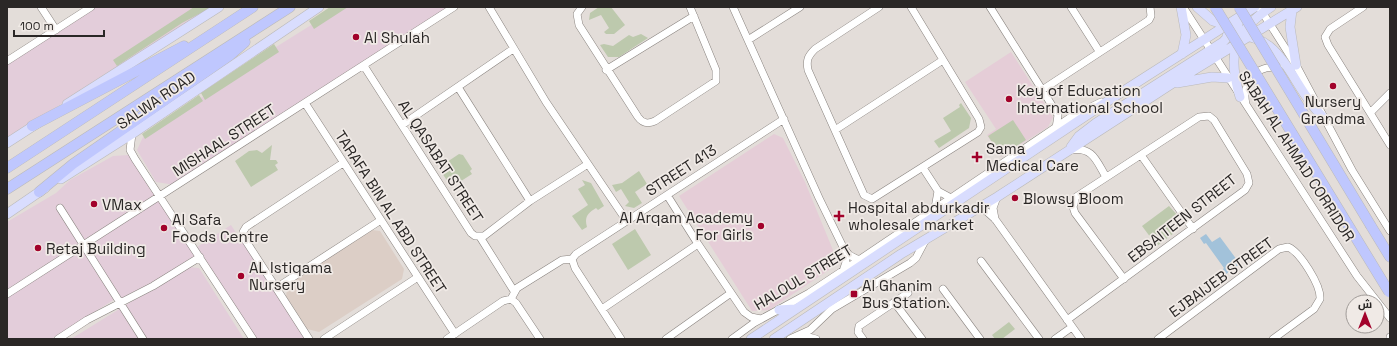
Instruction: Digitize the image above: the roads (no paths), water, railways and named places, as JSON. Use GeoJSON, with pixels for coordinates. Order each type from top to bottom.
{"type":"FeatureCollection","features":[{"type":"Feature","properties":{"kind":"highway","name":"SALWA ROAD"},"geometry":{"type":"LineString","coordinates":[[7,168],[253,7]]}},
{"type":"Feature","properties":{"kind":"highway","name":"SALWA ROAD"},"geometry":{"type":"LineString","coordinates":[[7,189],[290,7]]}},
{"type":"Feature","properties":{"kind":"highway","name":"SABAH AL AHMAD CORRIDOR"},"geometry":{"type":"LineString","coordinates":[[1215,7],[1389,293]]}},
{"type":"Feature","properties":{"kind":"highway","name":"SABAH AL AHMAD CORRIDOR"},"geometry":{"type":"LineString","coordinates":[[1240,12],[1390,258]]}},
{"type":"Feature","properties":{"kind":"highway"},"geometry":{"type":"LineString","coordinates":[[39,192],[73,164],[229,56],[275,16]]}},
{"type":"Feature","properties":{"kind":"highway"},"geometry":{"type":"LineString","coordinates":[[32,126],[164,55],[215,31]]}},
{"type":"Feature","properties":{"kind":"main road"},"geometry":{"type":"LineString","coordinates":[[7,143],[104,79],[219,7]]}},
{"type":"Feature","properties":{"kind":"main road","name":"SALWA ROAD"},"geometry":{"type":"LineString","coordinates":[[7,214],[39,192],[132,134],[319,7]]}},
{"type":"Feature","properties":{"kind":"main road"},"geometry":{"type":"LineString","coordinates":[[1182,7],[1186,35],[1182,54]]}},
{"type":"Feature","properties":{"kind":"main road"},"geometry":{"type":"LineString","coordinates":[[1197,7],[1213,21],[1241,30],[1276,53],[1292,74],[1313,108],[1323,117]]}},
{"type":"Feature","properties":{"kind":"main road"},"geometry":{"type":"LineString","coordinates":[[1240,97],[1234,74],[1236,45],[1241,30],[1240,12],[1243,7]]}},
{"type":"Feature","properties":{"kind":"main road"},"geometry":{"type":"LineString","coordinates":[[1241,30],[1259,9],[1271,7]]}},
{"type":"Feature","properties":{"kind":"main road","name":"HALOUL STREET"},"geometry":{"type":"LineString","coordinates":[[751,339],[1111,98],[1204,41],[1227,25],[1240,12],[1259,9]]}},
{"type":"Feature","properties":{"kind":"main road"},"geometry":{"type":"LineString","coordinates":[[1069,150],[1079,136],[1096,122],[1212,54],[1236,45],[1294,9]]}},
{"type":"Feature","properties":{"kind":"main road"},"geometry":{"type":"LineString","coordinates":[[1294,9],[1290,27],[1296,65]]}},
{"type":"Feature","properties":{"kind":"main road"},"geometry":{"type":"LineString","coordinates":[[1204,41],[1230,35],[1241,30],[1270,24]]}},
{"type":"Feature","properties":{"kind":"main road"},"geometry":{"type":"LineString","coordinates":[[774,339],[926,238],[979,208],[1174,83],[1212,54],[1230,35]]}},
{"type":"Feature","properties":{"kind":"main road"},"geometry":{"type":"LineString","coordinates":[[1174,83],[1212,77],[1228,78]]}},
{"type":"Feature","properties":{"kind":"main road"},"geometry":{"type":"LineString","coordinates":[[925,223],[932,211]]}},
{"type":"Feature","properties":{"kind":"main road"},"geometry":{"type":"LineString","coordinates":[[779,310],[797,308]]}},
{"type":"Feature","properties":{"kind":"street"},"geometry":{"type":"LineString","coordinates":[[41,7],[56,30]]}},
{"type":"Feature","properties":{"kind":"street"},"geometry":{"type":"LineString","coordinates":[[7,61],[91,7]]}},
{"type":"Feature","properties":{"kind":"street","name":"MISHAAL STREET"},"geometry":{"type":"LineString","coordinates":[[7,294],[454,7]]}},
{"type":"Feature","properties":{"kind":"street"},"geometry":{"type":"LineString","coordinates":[[488,7],[546,102],[626,220]]}},
{"type":"Feature","properties":{"kind":"street"},"geometry":{"type":"LineString","coordinates":[[582,7],[577,14],[577,21],[606,70],[641,121],[647,123],[655,121],[716,81],[716,70],[690,7]]}},
{"type":"Feature","properties":{"kind":"street"},"geometry":{"type":"LineString","coordinates":[[733,7],[819,198],[843,247],[849,255],[859,260]]}},
{"type":"Feature","properties":{"kind":"street"},"geometry":{"type":"LineString","coordinates":[[748,40],[800,7]]}},
{"type":"Feature","properties":{"kind":"street"},"geometry":{"type":"LineString","coordinates":[[879,7],[809,55],[807,62],[808,70],[864,195],[869,198],[876,198],[978,132],[981,127],[979,119],[911,7]]}},
{"type":"Feature","properties":{"kind":"street"},"geometry":{"type":"LineString","coordinates":[[990,7],[1058,115],[1056,128]]}},
{"type":"Feature","properties":{"kind":"street"},"geometry":{"type":"LineString","coordinates":[[1071,7],[1099,51]]}},
{"type":"Feature","properties":{"kind":"street"},"geometry":{"type":"LineString","coordinates":[[1042,90],[1099,51],[1149,20],[1151,16],[1150,7]]}},
{"type":"Feature","properties":{"kind":"street","name":"SABAH AL AHMAD CORRIDOR"},"geometry":{"type":"LineString","coordinates":[[1182,7],[1357,276],[1390,318]]}},
{"type":"Feature","properties":{"kind":"street"},"geometry":{"type":"LineString","coordinates":[[1363,7],[1330,29],[1325,37],[1328,45],[1371,112],[1390,145]]}},
{"type":"Feature","properties":{"kind":"street"},"geometry":{"type":"LineString","coordinates":[[1259,9],[1296,65],[1352,170],[1390,231]]}},
{"type":"Feature","properties":{"kind":"street"},"geometry":{"type":"LineString","coordinates":[[606,70],[694,16]]}},
{"type":"Feature","properties":{"kind":"street"},"geometry":{"type":"LineString","coordinates":[[402,124],[513,49]]}},
{"type":"Feature","properties":{"kind":"street"},"geometry":{"type":"LineString","coordinates":[[835,130],[943,60]]}},
{"type":"Feature","properties":{"kind":"street","name":"AL QASABAT STREET"},"geometry":{"type":"LineString","coordinates":[[364,66],[471,233],[475,236],[480,237],[530,201],[588,164]]}},
{"type":"Feature","properties":{"kind":"street"},"geometry":{"type":"LineString","coordinates":[[1247,107],[1245,90],[1248,82],[1256,73],[1268,68],[1276,67],[1292,74]]}},
{"type":"Feature","properties":{"kind":"street"},"geometry":{"type":"LineString","coordinates":[[458,87],[530,201]]}},
{"type":"Feature","properties":{"kind":"street"},"geometry":{"type":"LineString","coordinates":[[1371,112],[1390,93]]}},
{"type":"Feature","properties":{"kind":"street","name":"HALOUL STREET"},"geometry":{"type":"LineString","coordinates":[[732,339],[761,319],[809,293],[1071,117],[1111,98]]}},
{"type":"Feature","properties":{"kind":"street","name":"TARAFA BIN AL ABD STREET"},"geometry":{"type":"LineString","coordinates":[[305,103],[455,334]]}},
{"type":"Feature","properties":{"kind":"street"},"geometry":{"type":"LineString","coordinates":[[1058,115],[1071,117]]}},
{"type":"Feature","properties":{"kind":"street","name":"EBSAITEEN STREET"},"geometry":{"type":"LineString","coordinates":[[1067,320],[1124,279],[1193,229],[1245,190],[1249,183],[1247,174],[1214,120],[1209,116],[1202,116],[1106,177],[1076,198],[1073,203],[1073,210],[1124,279]]}},
{"type":"Feature","properties":{"kind":"street","name":"STREET 413"},"geometry":{"type":"LineString","coordinates":[[572,259],[576,254],[626,220],[784,119]]}},
{"type":"Feature","properties":{"kind":"street"},"geometry":{"type":"LineString","coordinates":[[130,150],[132,134]]}},
{"type":"Feature","properties":{"kind":"street"},"geometry":{"type":"LineString","coordinates":[[116,144],[130,150],[253,339]]}},
{"type":"Feature","properties":{"kind":"street"},"geometry":{"type":"LineString","coordinates":[[1069,150],[1081,148],[1088,151],[1095,158],[1106,177]]}},
{"type":"Feature","properties":{"kind":"street"},"geometry":{"type":"LineString","coordinates":[[1141,155],[1193,229]]}},
{"type":"Feature","properties":{"kind":"street"},"geometry":{"type":"LineString","coordinates":[[309,339],[244,238],[243,232],[246,227],[343,163]]}},
{"type":"Feature","properties":{"kind":"street"},"geometry":{"type":"LineString","coordinates":[[923,168],[938,190],[952,198]]}},
{"type":"Feature","properties":{"kind":"street"},"geometry":{"type":"LineString","coordinates":[[932,211],[938,190]]}},
{"type":"Feature","properties":{"kind":"street"},"geometry":{"type":"LineString","coordinates":[[667,195],[730,293],[744,312],[751,317],[761,319]]}},
{"type":"Feature","properties":{"kind":"street"},"geometry":{"type":"LineString","coordinates":[[996,197],[993,208],[996,219]]}},
{"type":"Feature","properties":{"kind":"street"},"geometry":{"type":"LineString","coordinates":[[60,208],[121,302],[143,339]]}},
{"type":"Feature","properties":{"kind":"street"},"geometry":{"type":"LineString","coordinates":[[979,208],[996,219],[1081,339]]}},
{"type":"Feature","properties":{"kind":"street"},"geometry":{"type":"LineString","coordinates":[[276,288],[381,220]]}},
{"type":"Feature","properties":{"kind":"street"},"geometry":{"type":"LineString","coordinates":[[480,237],[514,291]]}},
{"type":"Feature","properties":{"kind":"street"},"geometry":{"type":"LineString","coordinates":[[790,339],[801,335],[817,324],[832,309],[910,263],[916,258],[926,238]]}},
{"type":"Feature","properties":{"kind":"street"},"geometry":{"type":"LineString","coordinates":[[602,309],[698,244]]}},
{"type":"Feature","properties":{"kind":"street"},"geometry":{"type":"LineString","coordinates":[[843,247],[846,262],[843,270]]}},
{"type":"Feature","properties":{"kind":"street","name":"EJBAIJEB STREET"},"geometry":{"type":"LineString","coordinates":[[1158,339],[1166,337],[1279,249],[1288,247],[1298,254],[1318,285],[1320,298],[1314,309],[1273,339]]}},
{"type":"Feature","properties":{"kind":"street"},"geometry":{"type":"LineString","coordinates":[[58,339],[87,320],[153,286],[200,257]]}},
{"type":"Feature","properties":{"kind":"street"},"geometry":{"type":"LineString","coordinates":[[447,339],[503,302],[511,299],[514,291],[562,260],[572,259],[575,268],[621,339]]}},
{"type":"Feature","properties":{"kind":"street"},"geometry":{"type":"LineString","coordinates":[[981,261],[1038,339]]}},
{"type":"Feature","properties":{"kind":"street"},"geometry":{"type":"LineString","coordinates":[[324,339],[418,277]]}},
{"type":"Feature","properties":{"kind":"street"},"geometry":{"type":"LineString","coordinates":[[943,289],[980,339]]}},
{"type":"Feature","properties":{"kind":"street"},"geometry":{"type":"LineString","coordinates":[[666,339],[730,293]]}},
{"type":"Feature","properties":{"kind":"street"},"geometry":{"type":"LineString","coordinates":[[863,339],[858,332],[859,326],[908,293]]}},
{"type":"Feature","properties":{"kind":"street"},"geometry":{"type":"LineString","coordinates":[[511,299],[516,303],[540,339]]}},
{"type":"Feature","properties":{"kind":"street"},"geometry":{"type":"LineString","coordinates":[[894,302],[922,339]]}},
{"type":"Feature","properties":{"kind":"street"},"geometry":{"type":"LineString","coordinates":[[744,312],[747,328]]}},
{"type":"Feature","properties":{"kind":"street"},"geometry":{"type":"LineString","coordinates":[[817,324],[819,339]]}},
{"type":"Feature","properties":{"kind":"street"},"geometry":{"type":"LineString","coordinates":[[1055,339],[1072,327]]}},
{"type":"Feature","properties":{"kind":"street"},"geometry":{"type":"LineString","coordinates":[[801,335],[816,339]]}},
{"type":"Feature","properties":{"kind":"water"},"geometry":{"type":"Polygon","coordinates":[[[1206,234],[1212,242],[1220,237],[1240,264],[1226,274],[1223,269],[1224,268],[1206,243],[1204,244],[1200,238],[1206,234]]]}},
{"type":"Feature","properties":{"kind":"place","name":"Al Shulah"},"geometry":{"type":"Point","coordinates":[356,37]}},
{"type":"Feature","properties":{"kind":"place","name":"Nursery Grandma"},"geometry":{"type":"Point","coordinates":[1333,86]}},
{"type":"Feature","properties":{"kind":"place","name":"Key of Education International School"},"geometry":{"type":"Point","coordinates":[1009,99]}},
{"type":"Feature","properties":{"kind":"place","name":"Sama Medical Care"},"geometry":{"type":"Point","coordinates":[977,157]}},
{"type":"Feature","properties":{"kind":"place","name":"Blowsy Bloom"},"geometry":{"type":"Point","coordinates":[1015,198]}},
{"type":"Feature","properties":{"kind":"place","name":"VMax"},"geometry":{"type":"Point","coordinates":[94,204]}},
{"type":"Feature","properties":{"kind":"place","name":"Hospital abdurkadir wholesale market"},"geometry":{"type":"Point","coordinates":[839,216]}},
{"type":"Feature","properties":{"kind":"place","name":"Al Arqam Academy For Girls"},"geometry":{"type":"Point","coordinates":[761,226]}},
{"type":"Feature","properties":{"kind":"place","name":"Al Safa Foods Centre"},"geometry":{"type":"Point","coordinates":[164,228]}},
{"type":"Feature","properties":{"kind":"place","name":"Retaj Building"},"geometry":{"type":"Point","coordinates":[38,248]}},
{"type":"Feature","properties":{"kind":"place","name":"AL Istiqama Nursery"},"geometry":{"type":"Point","coordinates":[241,276]}},
{"type":"Feature","properties":{"kind":"place","name":"Al Ghanim Bus Station."},"geometry":{"type":"Point","coordinates":[854,294]}}]}
